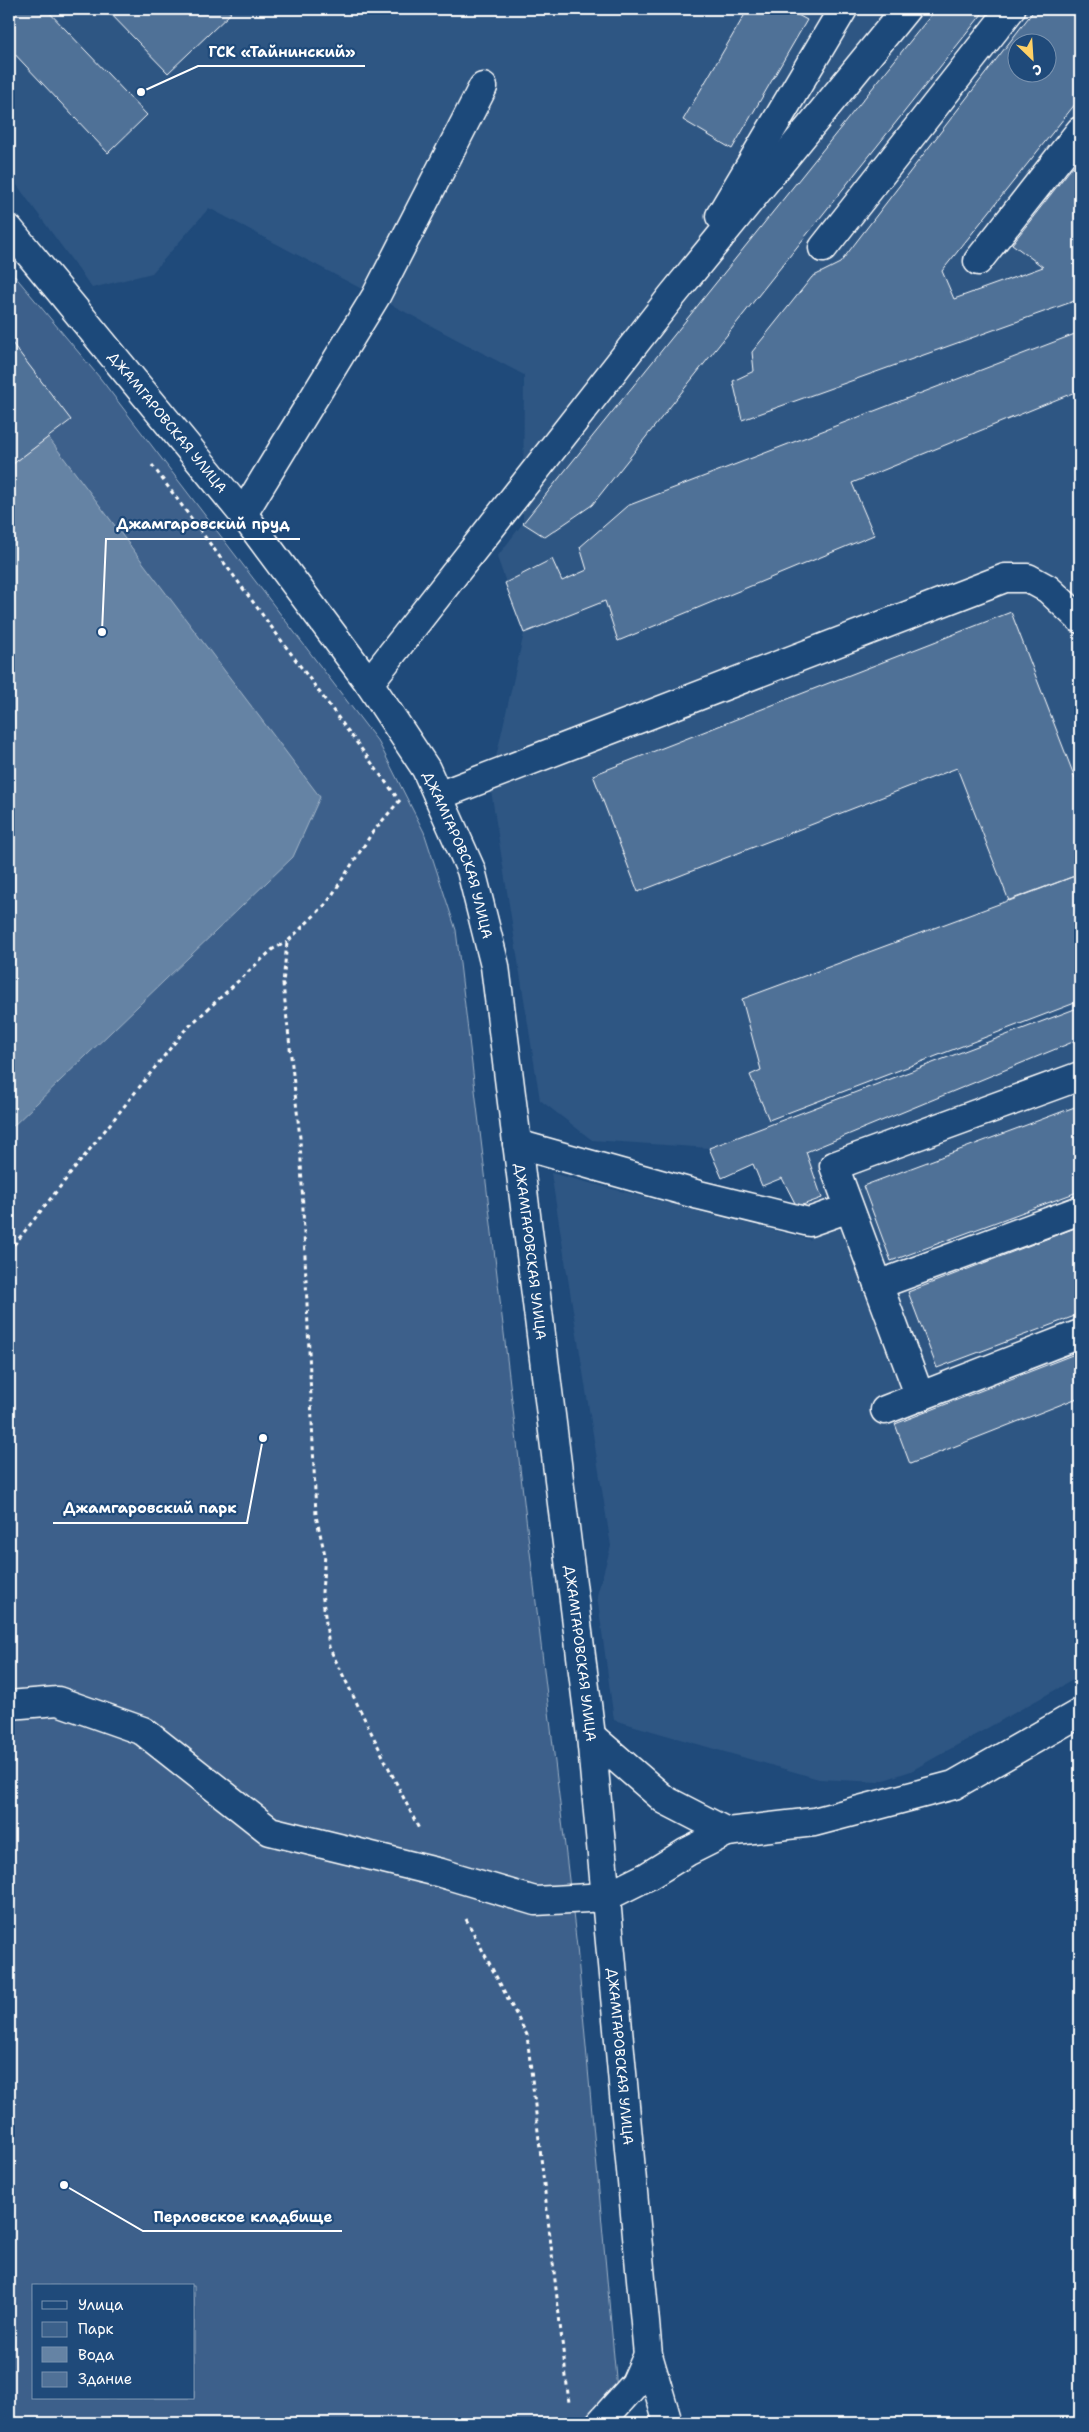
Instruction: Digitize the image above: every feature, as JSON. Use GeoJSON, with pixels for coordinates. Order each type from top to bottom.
{"type":"FeatureCollection","features":[{"type":"Feature","properties":{"kind":"street"},"geometry":{"type":"LineString","coordinates":[[672,296],[843,9]]}},
{"type":"Feature","properties":{"kind":"street"},"geometry":{"type":"LineString","coordinates":[[369,683],[672,296],[906,9]]}},
{"type":"Feature","properties":{"kind":"street"},"geometry":{"type":"LineString","coordinates":[[823,248],[1011,9]]}},
{"type":"Feature","properties":{"kind":"street"},"geometry":{"type":"LineString","coordinates":[[243,514],[376,296],[483,87]]}},
{"type":"Feature","properties":{"kind":"street"},"geometry":{"type":"LineString","coordinates":[[978,261],[1080,131]]}},
{"type":"Feature","properties":{"kind":"street","name":"ДЖАМГАРОВСКАЯ УЛИЦА"},"geometry":{"type":"LineString","coordinates":[[9,229],[243,514],[369,683],[426,769],[471,870],[495,966],[591,1736],[648,2355],[668,2423]]}},
{"type":"Feature","properties":{"kind":"street"},"geometry":{"type":"LineString","coordinates":[[438,796],[1005,578],[1028,578],[1048,589],[1080,619]]}},
{"type":"Feature","properties":{"kind":"street"},"geometry":{"type":"LineString","coordinates":[[920,1397],[834,1166],[1080,1076]]}},
{"type":"Feature","properties":{"kind":"street"},"geometry":{"type":"LineString","coordinates":[[517,1144],[699,1195],[809,1222],[849,1208]]}},
{"type":"Feature","properties":{"kind":"street"},"geometry":{"type":"LineString","coordinates":[[878,1285],[1080,1210]]}},
{"type":"Feature","properties":{"kind":"street"},"geometry":{"type":"LineString","coordinates":[[885,1410],[1080,1334]]}},
{"type":"Feature","properties":{"kind":"street"},"geometry":{"type":"LineString","coordinates":[[9,1705],[58,1701],[143,1731],[270,1831],[441,1873],[536,1901],[606,1898],[648,1876],[687,1852],[727,1832],[814,1822],[954,1785],[1080,1713]]}},
{"type":"Feature","properties":{"kind":"street"},"geometry":{"type":"LineString","coordinates":[[591,1736],[665,1800],[727,1832]]}},
{"type":"Feature","properties":{"kind":"street"},"geometry":{"type":"LineString","coordinates":[[600,2423],[635,2384],[648,2355]]}},
{"type":"Feature","properties":{"kind":"path"},"geometry":{"type":"LineString","coordinates":[[147,458],[399,800]]}},
{"type":"Feature","properties":{"kind":"path"},"geometry":{"type":"LineString","coordinates":[[9,1252],[184,1031],[272,949],[287,942],[327,903],[372,833],[426,769]]}},
{"type":"Feature","properties":{"kind":"path"},"geometry":{"type":"LineString","coordinates":[[287,942],[283,984],[300,1138],[316,1516],[325,1555],[322,1592],[329,1647],[441,1873],[527,2035],[570,2412]]}},
{"type":"Feature","properties":{"kind":"shaded area"},"geometry":{"type":"Polygon","coordinates":[[[9,9],[1080,9],[1080,1676],[911,1771],[878,1782],[819,1779],[614,1720],[597,1595],[611,1546],[551,1173],[811,1240],[782,1178],[762,1186],[753,1165],[722,1178],[709,1148],[592,1140],[540,1100],[490,784],[524,633],[497,557],[523,523],[524,375],[209,208],[152,273],[92,288],[9,174],[9,9]]]}},
{"type":"Feature","properties":{"kind":"green space"},"geometry":{"type":"Polygon","coordinates":[[[9,269],[100,378],[379,743],[424,832],[456,930],[577,1947],[620,2423],[9,2423],[9,269]]]}},
{"type":"Feature","properties":{"kind":"water"},"geometry":{"type":"Polygon","coordinates":[[[48,437],[320,797],[293,857],[9,1130],[9,467],[48,437]]]}},
{"type":"Feature","properties":{"kind":"building"},"geometry":{"type":"Polygon","coordinates":[[[9,9],[46,9],[147,115],[108,153],[9,48],[9,9]]]}},
{"type":"Feature","properties":{"kind":"building"},"geometry":{"type":"Polygon","coordinates":[[[106,9],[226,9],[231,13],[168,73],[106,9]]]}},
{"type":"Feature","properties":{"kind":"building"},"geometry":{"type":"Polygon","coordinates":[[[748,9],[787,9],[807,20],[732,149],[683,120],[748,9]]]}},
{"type":"Feature","properties":{"kind":"building"},"geometry":{"type":"Polygon","coordinates":[[[936,9],[986,9],[592,505],[545,537],[523,523],[936,9]]]}},
{"type":"Feature","properties":{"kind":"building"},"geometry":{"type":"Polygon","coordinates":[[[1035,9],[1080,9],[1080,98],[942,271],[954,299],[1043,267],[1012,244],[1080,157],[1080,299],[742,420],[733,381],[754,371],[752,352],[812,277],[840,263],[1006,47],[1006,82],[1056,82],[1056,32],[1017,32],[1035,9]]]}},
{"type":"Feature","properties":{"kind":"building"},"geometry":{"type":"Polygon","coordinates":[[[1080,332],[1080,390],[852,483],[874,535],[618,641],[605,601],[524,633],[505,583],[552,559],[562,581],[587,570],[580,547],[627,506],[1080,332]]]}},
{"type":"Feature","properties":{"kind":"building"},"geometry":{"type":"Polygon","coordinates":[[[9,339],[71,420],[9,467],[9,339]]]}},
{"type":"Feature","properties":{"kind":"building"},"geometry":{"type":"Polygon","coordinates":[[[1011,612],[1080,791],[1080,874],[1009,901],[957,768],[638,892],[593,775],[1011,612]]]}},
{"type":"Feature","properties":{"kind":"building"},"geometry":{"type":"Polygon","coordinates":[[[1080,874],[1080,1001],[769,1120],[750,1075],[761,1070],[742,999],[1080,874]]]}},
{"type":"Feature","properties":{"kind":"building"},"geometry":{"type":"Polygon","coordinates":[[[1080,1007],[1080,1039],[806,1152],[822,1198],[797,1207],[782,1178],[762,1186],[753,1164],[722,1178],[709,1148],[1080,1007]]]}},
{"type":"Feature","properties":{"kind":"building"},"geometry":{"type":"Polygon","coordinates":[[[1080,1105],[1080,1191],[891,1261],[863,1186],[1080,1105]]]}},
{"type":"Feature","properties":{"kind":"building"},"geometry":{"type":"Polygon","coordinates":[[[1080,1226],[1080,1314],[937,1368],[908,1292],[1080,1226]]]}},
{"type":"Feature","properties":{"kind":"building"},"geometry":{"type":"Polygon","coordinates":[[[1080,1352],[1080,1397],[910,1464],[895,1424],[1080,1352]]]}},
{"type":"Feature","properties":{"kind":"place","name":"ГСК «Тайнинский»"},"geometry":{"type":"Point","coordinates":[141,92]}},
{"type":"Feature","properties":{"kind":"place","name":"Джамгаровский пруд"},"geometry":{"type":"Point","coordinates":[102,632]}},
{"type":"Feature","properties":{"kind":"place","name":"Джамгаровский парк"},"geometry":{"type":"Point","coordinates":[263,1438]}},
{"type":"Feature","properties":{"kind":"place","name":"Перловское кладбище"},"geometry":{"type":"Point","coordinates":[64,2185]}}]}
